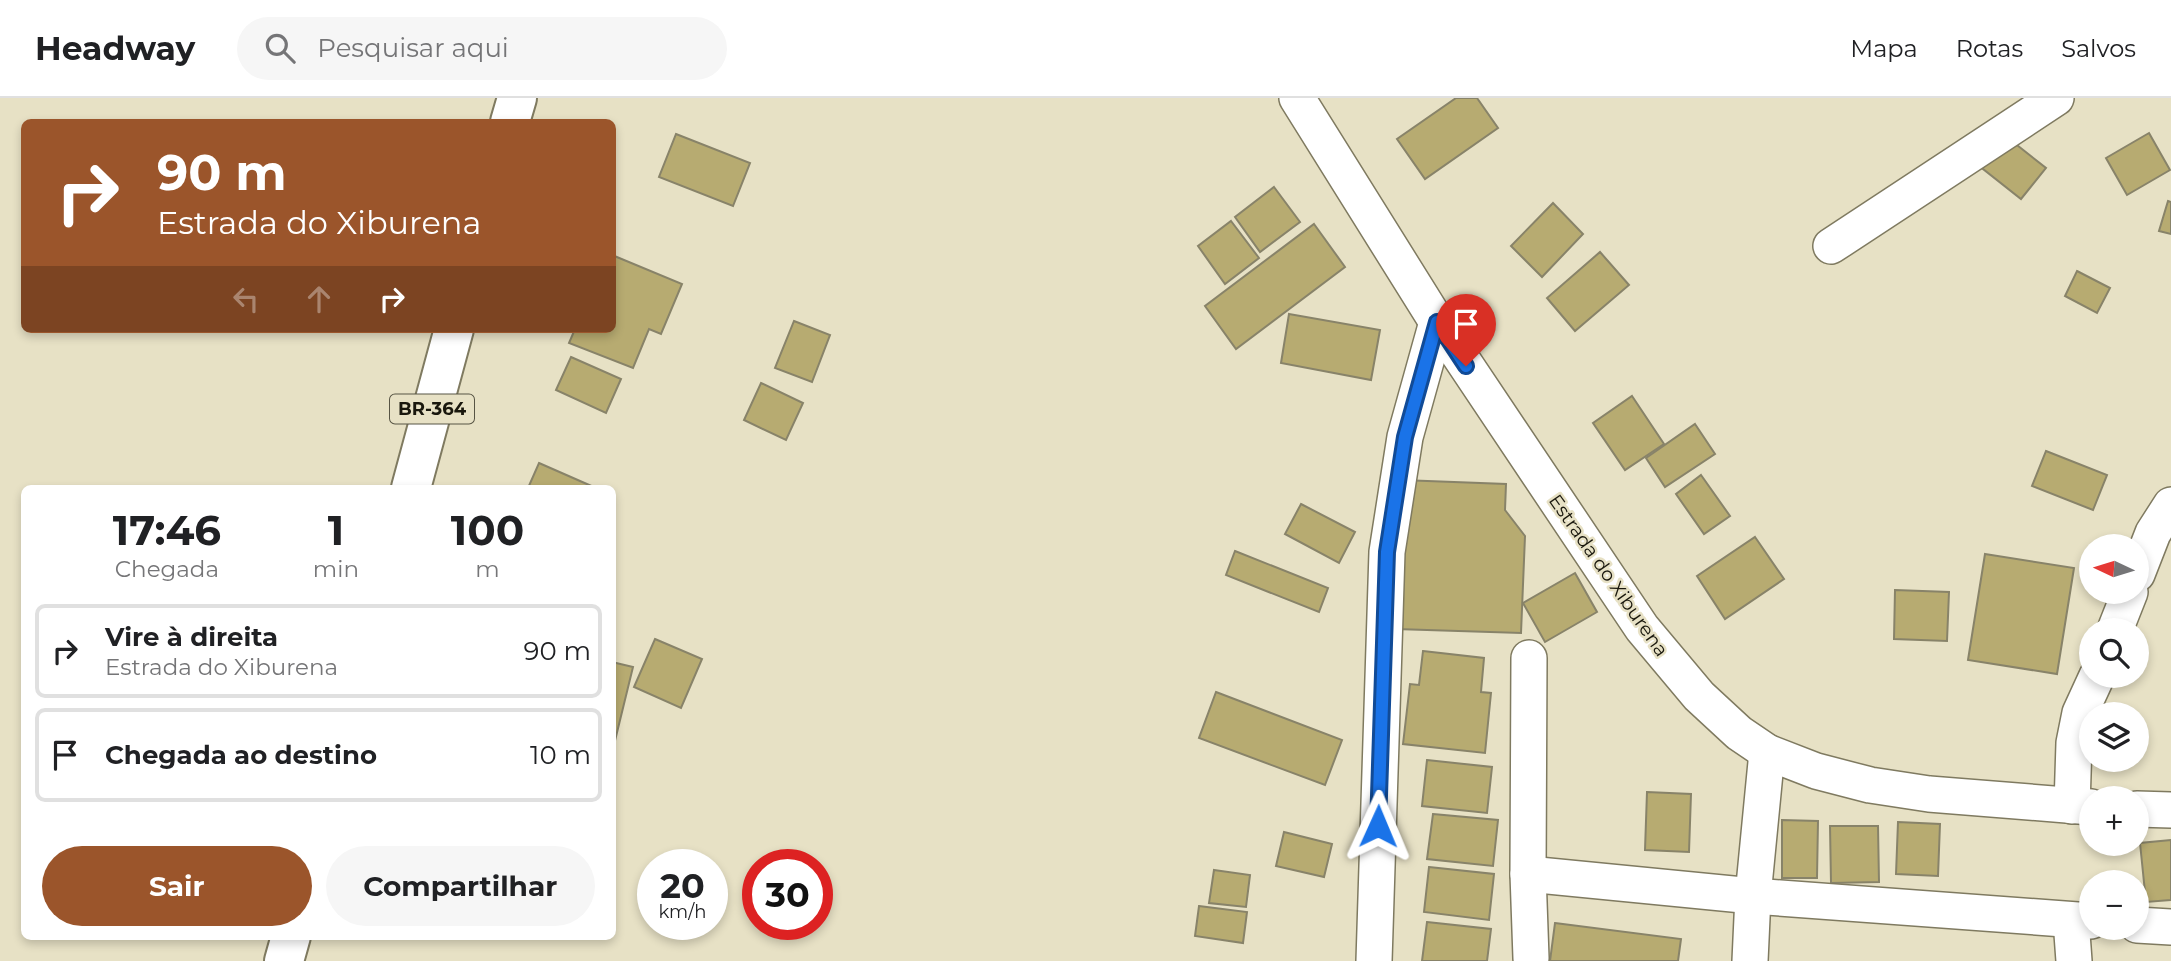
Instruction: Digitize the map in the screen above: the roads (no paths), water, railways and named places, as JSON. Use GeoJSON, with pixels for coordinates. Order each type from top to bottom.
{"type":"FeatureCollection","features":[{"type":"Feature","properties":{"kind":"main road"},"geometry":{"type":"LineString","coordinates":[[511,119],[517,98]]}},
{"type":"Feature","properties":{"kind":"main road","name":"BR-364"},"geometry":{"type":"LineString","coordinates":[[412,485],[453,333]]}},
{"type":"Feature","properties":{"kind":"main road"},"geometry":{"type":"LineString","coordinates":[[284,961],[289,940]]}},
{"type":"Feature","properties":{"kind":"street","name":"Estrada do Xiburena"},"geometry":{"type":"LineString","coordinates":[[1297,98],[1437,322],[1642,628],[1699,696],[1739,733],[1767,752],[1815,771],[1870,785],[1929,794],[2079,806]]}},
{"type":"Feature","properties":{"kind":"street"},"geometry":{"type":"LineString","coordinates":[[1831,246],[2056,98]]}},
{"type":"Feature","properties":{"kind":"street"},"geometry":{"type":"LineString","coordinates":[[1374,961],[1387,552],[1405,437],[1437,322]]}},
{"type":"Feature","properties":{"kind":"street"},"geometry":{"type":"LineString","coordinates":[[2149,548],[2162,519]]}},
{"type":"Feature","properties":{"kind":"street"},"geometry":{"type":"LineString","coordinates":[[1529,658],[1528,874],[1531,958]]}},
{"type":"Feature","properties":{"kind":"street"},"geometry":{"type":"LineString","coordinates":[[2079,786],[2074,743],[2080,713],[2091,688]]}},
{"type":"Feature","properties":{"kind":"street"},"geometry":{"type":"LineString","coordinates":[[1750,961],[1753,896],[1767,752]]}},
{"type":"Feature","properties":{"kind":"street"},"geometry":{"type":"LineString","coordinates":[[2149,809],[2171,810]]}},
{"type":"Feature","properties":{"kind":"street"},"geometry":{"type":"LineString","coordinates":[[1528,874],[1753,896],[2079,921]]}},
{"type":"Feature","properties":{"kind":"street"},"geometry":{"type":"LineString","coordinates":[[2149,926],[2171,927]]}},
{"type":"Feature","properties":{"kind":"street"},"geometry":{"type":"LineString","coordinates":[[2074,961],[2079,932]]}}]}
